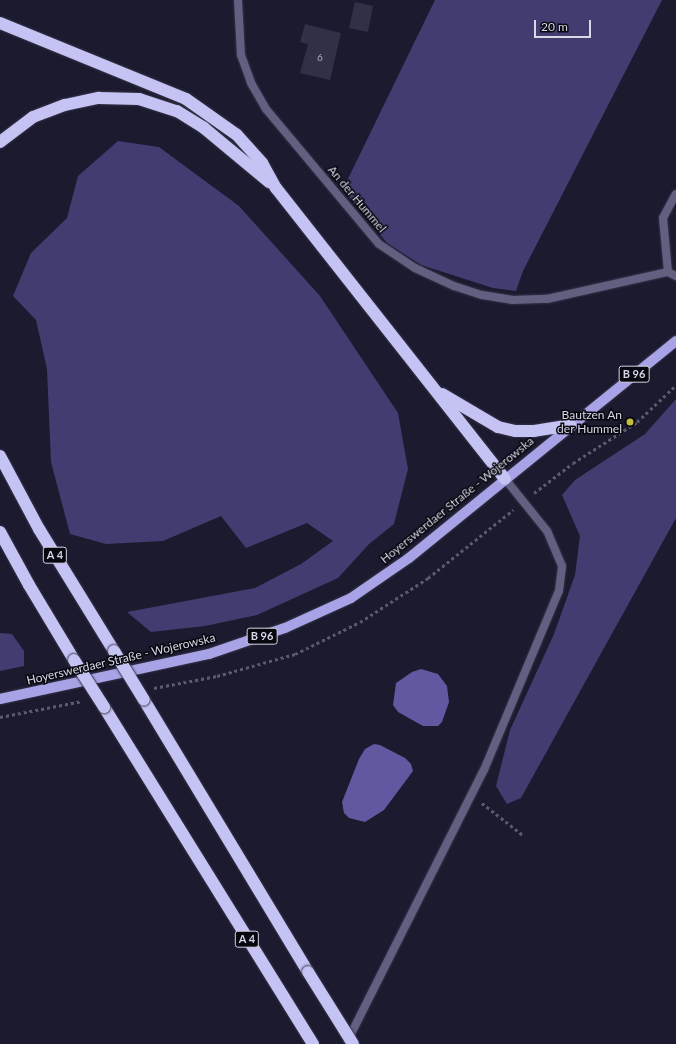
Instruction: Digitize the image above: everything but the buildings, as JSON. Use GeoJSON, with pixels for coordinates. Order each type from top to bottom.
{"type":"FeatureCollection","features":[{"type":"Feature","properties":{"kind":"highway"},"geometry":{"type":"LineString","coordinates":[[0,23],[186,99],[237,135],[262,163],[276,188],[505,479]]}},
{"type":"Feature","properties":{"kind":"highway"},"geometry":{"type":"LineString","coordinates":[[0,142],[33,117],[65,105],[99,98],[139,99],[177,111],[204,128],[276,188]]}},
{"type":"Feature","properties":{"kind":"highway"},"geometry":{"type":"LineString","coordinates":[[436,390],[498,427],[516,431],[534,431],[571,425]]}},
{"type":"Feature","properties":{"kind":"highway","name":"A 4"},"geometry":{"type":"LineString","coordinates":[[0,456],[39,528],[352,1044]]}},
{"type":"Feature","properties":{"kind":"highway","name":"A 4"},"geometry":{"type":"LineString","coordinates":[[0,532],[29,585],[74,660],[313,1044]]}},
{"type":"Feature","properties":{"kind":"main road","name":"Hoyerswerdaer Straße - Wojerowska"},"geometry":{"type":"LineString","coordinates":[[0,698],[209,654],[285,628],[351,598],[409,558],[676,340]]}},
{"type":"Feature","properties":{"kind":"street","name":"An der Hummel"},"geometry":{"type":"LineString","coordinates":[[238,0],[241,55],[251,83],[266,109],[379,244],[415,268],[461,288],[512,300],[548,299],[668,272]]}},
{"type":"Feature","properties":{"kind":"street"},"geometry":{"type":"LineString","coordinates":[[676,194],[663,218],[668,272],[676,276]]}},
{"type":"Feature","properties":{"kind":"street"},"geometry":{"type":"LineString","coordinates":[[346,1044],[471,794],[559,592],[562,566],[547,531],[505,479]]}},
{"type":"Feature","properties":{"kind":"path"},"geometry":{"type":"LineString","coordinates":[[471,794],[523,835]]}},
{"type":"Feature","properties":{"kind":"shaded area"},"geometry":{"type":"Polygon","coordinates":[[[435,0],[662,0],[523,271],[516,291],[493,288],[421,265],[387,243],[343,189],[435,0]]]}},
{"type":"Feature","properties":{"kind":"shaded area"},"geometry":{"type":"Polygon","coordinates":[[[118,141],[159,147],[239,206],[320,296],[398,413],[408,469],[394,524],[369,544],[338,578],[257,615],[205,626],[151,632],[127,612],[255,588],[301,564],[333,541],[307,523],[246,548],[221,516],[163,541],[106,544],[70,534],[51,462],[47,369],[36,320],[13,296],[31,253],[67,218],[78,176],[118,141]]]}},
{"type":"Feature","properties":{"kind":"shaded area"},"geometry":{"type":"Polygon","coordinates":[[[676,399],[676,518],[521,798],[507,804],[496,786],[510,730],[554,634],[575,575],[580,536],[562,495],[575,480],[645,434],[676,399]]]}},
{"type":"Feature","properties":{"kind":"shaded area"},"geometry":{"type":"Polygon","coordinates":[[[0,633],[12,634],[24,651],[24,666],[0,671],[0,633]]]}},
{"type":"Feature","properties":{"kind":"shaded area"},"geometry":{"type":"Polygon","coordinates":[[[421,669],[438,674],[447,686],[449,702],[442,722],[438,726],[423,726],[398,712],[393,705],[396,683],[412,672],[421,669]]]}},
{"type":"Feature","properties":{"kind":"shaded area"},"geometry":{"type":"Polygon","coordinates":[[[374,744],[380,745],[405,758],[411,764],[413,771],[384,810],[365,822],[349,818],[344,813],[342,802],[359,759],[365,749],[374,744]]]}},
{"type":"Feature","properties":{"kind":"place","name":"Bautzen An der Hummel"},"geometry":{"type":"Point","coordinates":[630,422]}}]}
